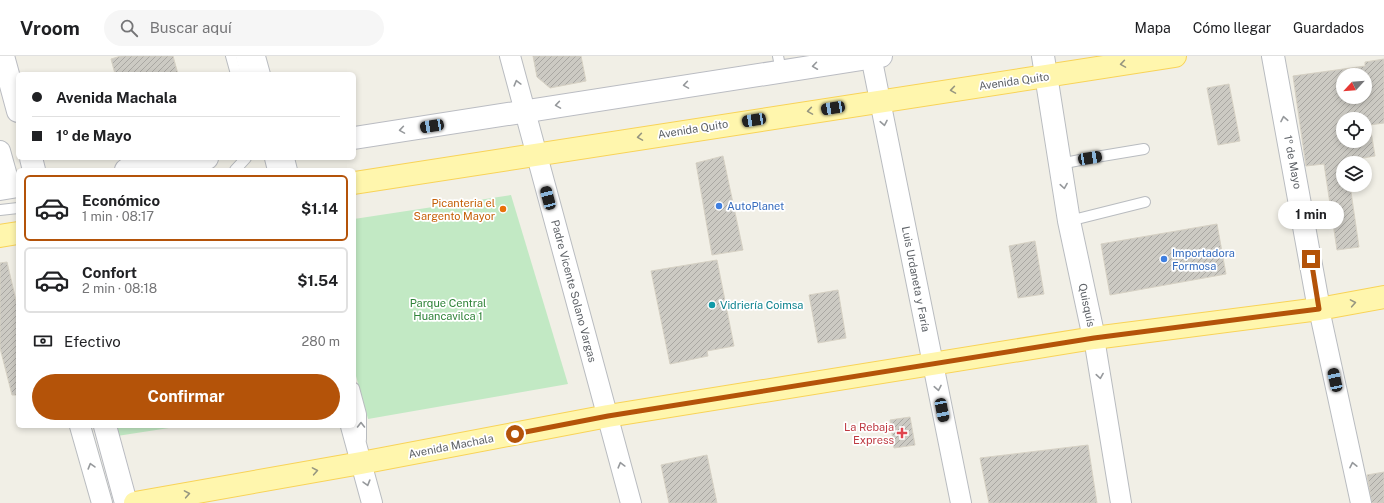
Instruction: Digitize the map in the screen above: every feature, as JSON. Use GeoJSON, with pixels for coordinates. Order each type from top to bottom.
{"type":"FeatureCollection","features":[{"type":"Feature","properties":{"kind":"main road"},"geometry":{"type":"LineString","coordinates":[[3,56],[16,104]]}},
{"type":"Feature","properties":{"kind":"main road","name":"Avenida Quito"},"geometry":{"type":"LineString","coordinates":[[356,183],[880,101],[1045,66],[1175,56]]}},
{"type":"Feature","properties":{"kind":"main road","name":"1º de Mayo"},"geometry":{"type":"LineString","coordinates":[[1273,56],[1319,309]]}},
{"type":"Feature","properties":{"kind":"main road"},"geometry":{"type":"LineString","coordinates":[[356,138],[525,110],[780,63],[874,57]]}},
{"type":"Feature","properties":{"kind":"main road","name":"Quisquís"},"geometry":{"type":"LineString","coordinates":[[1045,66],[1069,221],[1094,338]]}},
{"type":"Feature","properties":{"kind":"main road"},"geometry":{"type":"LineString","coordinates":[[140,168],[194,160]]}},
{"type":"Feature","properties":{"kind":"main road"},"geometry":{"type":"LineString","coordinates":[[0,236],[16,233]]}},
{"type":"Feature","properties":{"kind":"main road","name":"Avenida Machala"},"geometry":{"type":"LineString","coordinates":[[135,503],[361,463],[608,416],[1094,338],[1319,309],[1384,297]]}},
{"type":"Feature","properties":{"kind":"main road"},"geometry":{"type":"LineString","coordinates":[[106,428],[126,503]]}},
{"type":"Feature","properties":{"kind":"street"},"geometry":{"type":"LineString","coordinates":[[246,56],[250,72]]}},
{"type":"Feature","properties":{"kind":"street","name":"Padre Vicente Solano Vargas"},"geometry":{"type":"LineString","coordinates":[[510,56],[631,503]]}},
{"type":"Feature","properties":{"kind":"street","name":"Luis Urdaneta y Faría"},"geometry":{"type":"LineString","coordinates":[[874,57],[880,101],[961,503]]}},
{"type":"Feature","properties":{"kind":"street"},"geometry":{"type":"LineString","coordinates":[[0,151],[9,187]]}},
{"type":"Feature","properties":{"kind":"street","name":"1º de Mayo"},"geometry":{"type":"LineString","coordinates":[[1319,309],[1361,503]]}},
{"type":"Feature","properties":{"kind":"street","name":"Quisquís"},"geometry":{"type":"LineString","coordinates":[[1094,338],[1121,503]]}},
{"type":"Feature","properties":{"kind":"street"},"geometry":{"type":"LineString","coordinates":[[81,428],[102,503]]}},
{"type":"Feature","properties":{"kind":"street"},"geometry":{"type":"LineString","coordinates":[[352,428],[372,503]]}},
{"type":"Feature","properties":{"kind":"lane"},"geometry":{"type":"LineString","coordinates":[[231,56],[235,72]]}},
{"type":"Feature","properties":{"kind":"lane"},"geometry":{"type":"LineString","coordinates":[[260,56],[264,72]]}},
{"type":"Feature","properties":{"kind":"lane"},"geometry":{"type":"LineString","coordinates":[[1060,164],[1144,150]]}},
{"type":"Feature","properties":{"kind":"lane"},"geometry":{"type":"LineString","coordinates":[[237,168],[244,160]]}},
{"type":"Feature","properties":{"kind":"lane"},"geometry":{"type":"LineString","coordinates":[[1069,221],[1145,202]]}},
{"type":"Feature","properties":{"kind":"lane"},"geometry":{"type":"LineString","coordinates":[[0,210],[16,208]]}},
{"type":"Feature","properties":{"kind":"lane"},"geometry":{"type":"LineString","coordinates":[[356,395],[361,414],[361,463]]}},
{"type":"Feature","properties":{"kind":"green space","name":"Parque Central Huancavilca 1"},"geometry":{"type":"Polygon","coordinates":[[[511,195],[568,384],[368,419],[356,376],[356,219],[511,195]]]}},
{"type":"Feature","properties":{"kind":"green space"},"geometry":{"type":"Polygon","coordinates":[[[115,428],[169,428],[117,436],[115,428]]]}},
{"type":"Feature","properties":{"kind":"building"},"geometry":{"type":"Polygon","coordinates":[[[121,56],[173,56],[177,72],[114,72],[111,59],[121,56]]]}},
{"type":"Feature","properties":{"kind":"building"},"geometry":{"type":"Polygon","coordinates":[[[533,56],[581,56],[586,81],[550,88],[537,77],[533,56]]]}},
{"type":"Feature","properties":{"kind":"building"},"geometry":{"type":"Polygon","coordinates":[[[1384,59],[1384,123],[1372,125],[1372,112],[1336,112],[1336,148],[1372,148],[1372,137],[1375,156],[1336,156],[1336,192],[1351,192],[1359,247],[1337,250],[1324,164],[1306,166],[1293,76],[1336,70],[1336,104],[1372,104],[1372,68],[1351,68],[1365,66],[1365,62],[1384,59]]]}},
{"type":"Feature","properties":{"kind":"building"},"geometry":{"type":"Polygon","coordinates":[[[1229,84],[1240,141],[1218,145],[1207,88],[1229,84]]]}},
{"type":"Feature","properties":{"kind":"building","name":"AutoPlanet"},"geometry":{"type":"Polygon","coordinates":[[[723,156],[743,250],[712,255],[696,163],[723,156]]]}},
{"type":"Feature","properties":{"kind":"building","name":"Importadora Formosa"},"geometry":{"type":"Polygon","coordinates":[[[1217,224],[1226,274],[1110,295],[1101,244],[1217,224]]]}},
{"type":"Feature","properties":{"kind":"building"},"geometry":{"type":"Polygon","coordinates":[[[1035,241],[1044,294],[1018,298],[1009,246],[1035,241]]]}},
{"type":"Feature","properties":{"kind":"building"},"geometry":{"type":"Polygon","coordinates":[[[717,260],[734,346],[707,351],[708,356],[670,364],[651,271],[717,260]]]}},
{"type":"Feature","properties":{"kind":"building"},"geometry":{"type":"Polygon","coordinates":[[[7,262],[16,300],[16,395],[12,395],[0,348],[0,263],[7,262]]]}},
{"type":"Feature","properties":{"kind":"building"},"geometry":{"type":"Polygon","coordinates":[[[838,290],[846,338],[818,343],[809,295],[838,290]]]}},
{"type":"Feature","properties":{"kind":"building","name":"La Rebaja Express"},"geometry":{"type":"Polygon","coordinates":[[[910,417],[915,445],[894,448],[890,420],[910,417]]]}},
{"type":"Feature","properties":{"kind":"building"},"geometry":{"type":"Polygon","coordinates":[[[1088,445],[1097,503],[989,503],[980,458],[1088,445]]]}},
{"type":"Feature","properties":{"kind":"building"},"geometry":{"type":"Polygon","coordinates":[[[707,455],[717,503],[669,503],[661,465],[707,455]]]}},
{"type":"Feature","properties":{"kind":"building"},"geometry":{"type":"Polygon","coordinates":[[[1384,472],[1384,503],[1372,503],[1367,475],[1384,472]]]}},
{"type":"Feature","properties":{"kind":"place","name":"AutoPlanet"},"geometry":{"type":"Point","coordinates":[719,206]}},
{"type":"Feature","properties":{"kind":"place","name":"Picanteria el Sargento Mayor"},"geometry":{"type":"Point","coordinates":[503,209]}},
{"type":"Feature","properties":{"kind":"place","name":"Importadora Formosa"},"geometry":{"type":"Point","coordinates":[1164,259]}},
{"type":"Feature","properties":{"kind":"place","name":"Vidriería Coimsa"},"geometry":{"type":"Point","coordinates":[712,305]}},
{"type":"Feature","properties":{"kind":"place","name":"La Rebaja Express"},"geometry":{"type":"Point","coordinates":[902,433]}},
{"type":"Feature","properties":{"kind":"route"},"geometry":{"type":"LineString","coordinates":[[515,434],[608,416],[1094,338],[1319,309],[1311,259]]}}]}
